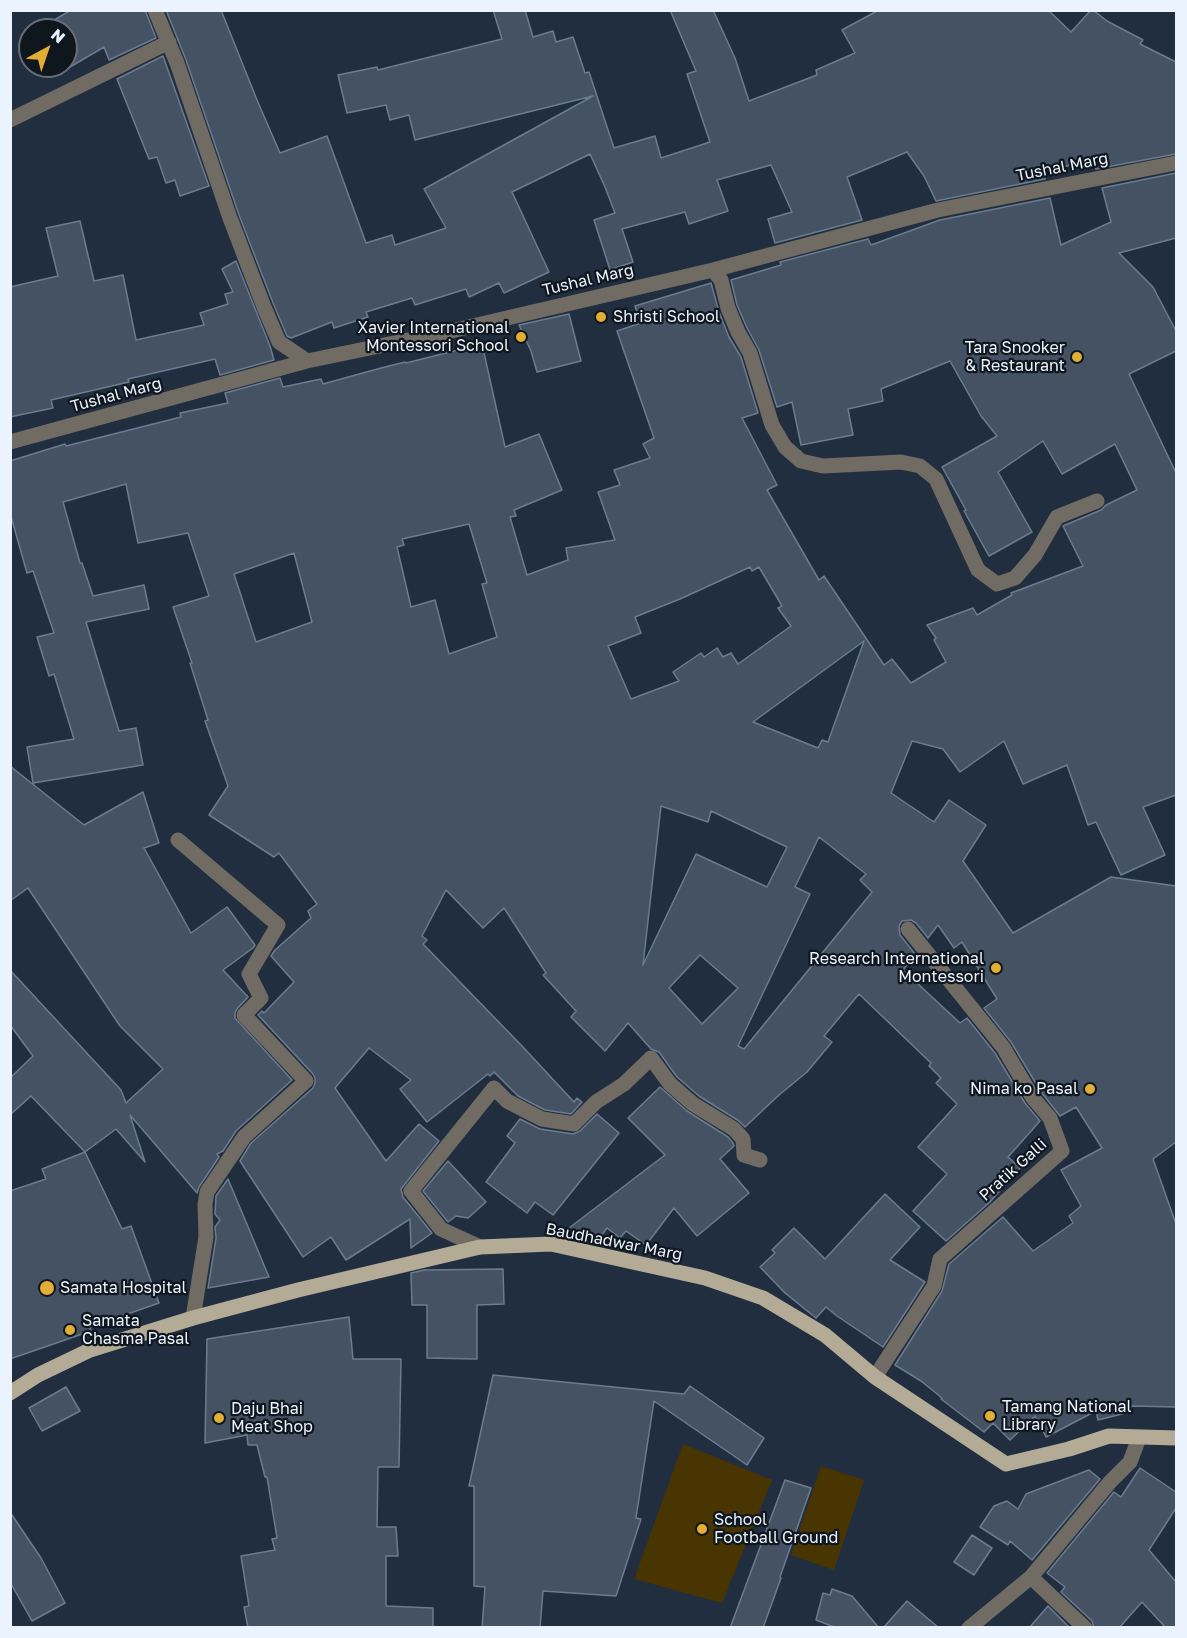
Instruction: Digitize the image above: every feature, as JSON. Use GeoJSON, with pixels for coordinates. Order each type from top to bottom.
{"type":"FeatureCollection","features":[{"type":"Feature","properties":{"kind":"main road","name":"Baudhadwar Marg"},"geometry":{"type":"LineString","coordinates":[[10,1393],[38,1375],[90,1350],[193,1318],[298,1290],[480,1247],[550,1244],[705,1278],[763,1298],[825,1335],[874,1377],[1006,1464],[1069,1449],[1109,1436],[1176,1438]]}},
{"type":"Feature","properties":{"kind":"street"},"geometry":{"type":"LineString","coordinates":[[155,10],[169,42],[264,308],[279,342],[307,362]]}},
{"type":"Feature","properties":{"kind":"street"},"geometry":{"type":"LineString","coordinates":[[10,120],[169,42]]}},
{"type":"Feature","properties":{"kind":"street","name":"Tushal Marg"},"geometry":{"type":"LineString","coordinates":[[10,442],[307,362],[713,270],[939,210],[1176,163]]}},
{"type":"Feature","properties":{"kind":"street"},"geometry":{"type":"LineString","coordinates":[[713,270],[721,280],[728,308],[750,353],[772,425],[785,447],[801,462],[823,466],[901,462],[920,466],[936,479],[978,570],[997,584],[1015,578],[1035,555],[1057,517],[1097,501]]}},
{"type":"Feature","properties":{"kind":"street"},"geometry":{"type":"LineString","coordinates":[[178,840],[278,925],[249,974],[261,998],[244,1015],[306,1081],[244,1137],[207,1192],[206,1237],[193,1318]]}},
{"type":"Feature","properties":{"kind":"street","name":"Pratik Galli"},"geometry":{"type":"LineString","coordinates":[[874,1377],[934,1286],[940,1259],[1062,1150],[1050,1118],[1033,1098],[1003,1047],[908,929]]}},
{"type":"Feature","properties":{"kind":"street"},"geometry":{"type":"LineString","coordinates":[[480,1247],[441,1229],[411,1191],[494,1088],[507,1101],[542,1119],[574,1124],[596,1102],[624,1084],[651,1058],[670,1084],[693,1104],[734,1129],[743,1139],[744,1155],[760,1160]]}},
{"type":"Feature","properties":{"kind":"street"},"geometry":{"type":"LineString","coordinates":[[969,1628],[1031,1577],[1110,1482],[1130,1462],[1139,1438]]}},
{"type":"Feature","properties":{"kind":"street"},"geometry":{"type":"LineString","coordinates":[[1031,1577],[1085,1628]]}},
{"type":"Feature","properties":{"kind":"shaded area","name":"School Football Ground"},"geometry":{"type":"Polygon","coordinates":[[[683,1444],[772,1480],[722,1603],[634,1579],[683,1444]]]}},
{"type":"Feature","properties":{"kind":"shaded area"},"geometry":{"type":"Polygon","coordinates":[[[821,1466],[864,1480],[834,1570],[791,1555],[821,1466]]]}},
{"type":"Feature","properties":{"kind":"building"},"geometry":{"type":"Polygon","coordinates":[[[71,10],[145,10],[156,38],[109,60],[104,47],[78,62],[78,18],[58,18],[71,10]]]}},
{"type":"Feature","properties":{"kind":"building"},"geometry":{"type":"Polygon","coordinates":[[[166,10],[221,10],[280,153],[327,136],[366,243],[392,235],[395,245],[446,228],[424,189],[593,96],[415,140],[409,115],[390,120],[386,105],[347,113],[338,75],[377,67],[378,70],[502,39],[493,10],[525,10],[533,37],[553,31],[556,42],[573,37],[585,73],[589,72],[614,148],[655,136],[661,158],[710,142],[687,74],[696,71],[670,10],[713,10],[735,58],[749,101],[817,75],[816,70],[855,53],[842,30],[879,10],[1048,10],[1071,32],[1093,10],[1107,21],[1143,40],[1140,44],[1176,62],[1176,154],[1096,169],[1093,159],[1044,172],[1045,179],[936,201],[924,176],[907,152],[847,177],[862,220],[775,243],[768,219],[792,212],[771,165],[717,180],[728,211],[689,224],[685,212],[622,229],[633,262],[610,270],[594,220],[615,213],[590,154],[512,192],[549,272],[504,293],[499,283],[469,297],[466,289],[415,305],[412,298],[366,312],[368,317],[334,328],[332,322],[291,338],[287,336],[273,303],[239,215],[186,60],[166,10]]]}},
{"type":"Feature","properties":{"kind":"building"},"geometry":{"type":"Polygon","coordinates":[[[163,56],[209,186],[180,196],[175,180],[166,183],[157,157],[149,159],[117,79],[163,56]]]}},
{"type":"Feature","properties":{"kind":"building"},"geometry":{"type":"Polygon","coordinates":[[[1176,173],[1176,238],[1119,253],[1153,287],[1176,331],[1176,351],[1129,374],[1176,473],[1176,795],[1143,807],[1165,855],[1121,875],[1096,822],[1088,825],[1067,765],[1023,784],[1004,741],[960,772],[943,749],[912,741],[891,793],[934,822],[949,800],[986,825],[963,861],[1013,933],[1111,877],[1176,886],[1176,1142],[1153,1159],[1176,1224],[1176,1407],[1131,1406],[1130,1412],[1098,1420],[1096,1411],[1046,1437],[1035,1416],[1010,1440],[993,1423],[984,1432],[921,1381],[895,1365],[942,1291],[949,1264],[1003,1217],[1033,1251],[1073,1223],[1069,1216],[1081,1206],[1061,1170],[1102,1148],[1076,1107],[1060,1116],[1041,1092],[1011,1042],[984,1008],[997,999],[962,942],[954,948],[938,925],[928,938],[911,920],[902,921],[899,926],[900,935],[915,954],[903,970],[960,1023],[967,1018],[995,1053],[1025,1103],[1040,1121],[1008,1157],[1020,1168],[990,1202],[946,1241],[913,1211],[947,1174],[918,1147],[957,1104],[936,1083],[941,1078],[929,1066],[931,1063],[859,994],[824,1036],[832,1042],[807,1072],[745,1127],[699,1096],[677,1077],[659,1052],[651,1049],[628,1023],[605,1051],[571,1017],[576,1011],[543,975],[546,973],[504,908],[483,928],[446,890],[422,936],[427,940],[423,944],[574,1102],[577,1098],[582,1102],[571,1114],[545,1110],[518,1096],[494,1072],[490,1076],[488,1074],[427,1122],[400,1089],[411,1080],[369,1048],[335,1088],[386,1161],[419,1124],[439,1141],[401,1189],[403,1197],[432,1233],[411,1248],[410,1219],[346,1260],[331,1237],[303,1257],[240,1161],[251,1143],[313,1088],[315,1083],[313,1074],[258,1015],[262,1011],[264,1013],[294,982],[271,956],[311,918],[308,911],[317,904],[279,853],[274,857],[209,815],[228,786],[205,721],[208,720],[190,663],[192,663],[173,607],[209,596],[188,533],[138,543],[126,484],[63,502],[80,563],[82,563],[93,596],[144,585],[149,609],[86,622],[119,731],[136,728],[143,765],[33,783],[27,747],[74,739],[54,674],[49,676],[37,637],[54,633],[33,571],[27,573],[10,513],[10,461],[65,444],[66,446],[181,417],[180,413],[228,403],[225,393],[280,378],[283,387],[321,379],[323,384],[482,344],[505,447],[539,434],[562,490],[514,510],[516,516],[510,517],[527,575],[568,560],[566,548],[615,540],[598,492],[620,485],[614,470],[650,458],[643,444],[654,438],[617,331],[641,323],[635,306],[711,283],[729,337],[741,357],[758,413],[742,418],[777,485],[767,490],[819,580],[824,576],[884,665],[892,659],[911,683],[946,662],[934,640],[936,638],[927,625],[973,608],[977,615],[1012,595],[1011,593],[1083,566],[1063,526],[1101,510],[1106,505],[1137,490],[1115,444],[1062,474],[1043,441],[998,472],[1032,532],[989,556],[942,467],[997,436],[981,416],[950,361],[881,389],[883,401],[848,409],[853,435],[801,445],[792,402],[777,407],[759,350],[737,305],[731,280],[781,265],[780,262],[868,239],[871,245],[940,220],[1050,198],[1061,245],[1111,222],[1102,188],[1176,173]],[[469,524],[402,539],[404,545],[397,547],[411,607],[435,600],[449,654],[497,637],[482,584],[487,583],[469,524]],[[294,553],[234,574],[256,642],[312,622],[294,553]],[[750,567],[635,617],[641,633],[608,646],[631,699],[679,681],[673,672],[701,653],[704,657],[717,648],[723,657],[731,653],[738,664],[791,626],[778,608],[782,606],[759,567],[752,571],[750,567]],[[864,641],[753,722],[818,748],[822,740],[828,742],[864,641]],[[661,806],[643,965],[696,854],[767,887],[787,847],[711,811],[708,822],[661,806]],[[819,837],[795,887],[810,894],[738,1046],[744,1049],[872,892],[860,880],[866,874],[819,837]],[[700,955],[669,988],[702,1024],[738,988],[700,955]]]}},
{"type":"Feature","properties":{"kind":"building"},"geometry":{"type":"Polygon","coordinates":[[[80,221],[94,281],[123,275],[136,340],[204,325],[200,313],[228,304],[225,294],[233,292],[222,269],[236,261],[274,360],[220,375],[215,359],[51,400],[53,408],[10,417],[10,287],[58,276],[46,228],[80,221]]]}},
{"type":"Feature","properties":{"kind":"building"},"geometry":{"type":"Polygon","coordinates":[[[569,314],[581,361],[537,372],[531,351],[519,325],[569,314]]]}},
{"type":"Feature","properties":{"kind":"building"},"geometry":{"type":"Polygon","coordinates":[[[10,766],[84,825],[143,792],[159,843],[144,848],[191,933],[227,907],[255,945],[223,970],[248,997],[237,1009],[235,1018],[292,1080],[236,1131],[223,1151],[217,1154],[219,1157],[197,1193],[130,1115],[145,1162],[116,1129],[85,1152],[31,1096],[10,1115],[10,1078],[33,1056],[10,1025],[10,970],[121,1090],[126,1103],[163,1069],[120,1026],[28,888],[10,901],[10,766]]]}},
{"type":"Feature","properties":{"kind":"building"},"geometry":{"type":"Polygon","coordinates":[[[660,1087],[687,1111],[728,1137],[734,1146],[720,1159],[749,1193],[697,1236],[674,1208],[646,1245],[626,1231],[620,1238],[607,1228],[595,1244],[587,1242],[569,1228],[665,1155],[628,1118],[660,1087]]]}},
{"type":"Feature","properties":{"kind":"building"},"geometry":{"type":"Polygon","coordinates":[[[597,1114],[619,1133],[553,1215],[535,1202],[527,1213],[486,1182],[515,1143],[507,1136],[520,1119],[540,1129],[573,1134],[580,1131],[597,1114]]]}},
{"type":"Feature","properties":{"kind":"building"},"geometry":{"type":"Polygon","coordinates":[[[85,1152],[122,1229],[131,1226],[159,1303],[90,1327],[91,1331],[10,1359],[10,1191],[46,1179],[42,1169],[85,1152]]]}},
{"type":"Feature","properties":{"kind":"building"},"geometry":{"type":"Polygon","coordinates":[[[448,1161],[486,1202],[468,1218],[456,1216],[448,1222],[423,1191],[448,1161]]]}},
{"type":"Feature","properties":{"kind":"building"},"geometry":{"type":"Polygon","coordinates":[[[228,1179],[269,1277],[208,1288],[216,1238],[215,1227],[220,1220],[215,1214],[216,1196],[228,1179]]]}},
{"type":"Feature","properties":{"kind":"building"},"geometry":{"type":"Polygon","coordinates":[[[885,1194],[920,1227],[890,1260],[925,1282],[883,1347],[826,1307],[816,1318],[785,1293],[760,1267],[775,1253],[772,1250],[794,1228],[825,1259],[885,1194]]]}},
{"type":"Feature","properties":{"kind":"building"},"geometry":{"type":"Polygon","coordinates":[[[503,1269],[504,1304],[477,1305],[477,1359],[427,1358],[427,1305],[412,1305],[411,1273],[424,1270],[503,1269]]]}},
{"type":"Feature","properties":{"kind":"building"},"geometry":{"type":"Polygon","coordinates":[[[349,1317],[353,1359],[401,1359],[399,1467],[378,1467],[377,1527],[396,1527],[398,1556],[386,1556],[386,1606],[433,1608],[433,1628],[248,1628],[244,1607],[249,1606],[241,1556],[275,1550],[272,1539],[277,1538],[267,1477],[265,1477],[257,1445],[248,1445],[247,1435],[205,1443],[207,1339],[349,1317]]]}},
{"type":"Feature","properties":{"kind":"building"},"geometry":{"type":"Polygon","coordinates":[[[493,1375],[684,1394],[690,1386],[764,1438],[747,1465],[654,1401],[636,1518],[641,1519],[616,1596],[543,1591],[540,1628],[482,1628],[485,1587],[474,1586],[474,1486],[469,1486],[493,1375]]]}},
{"type":"Feature","properties":{"kind":"building"},"geometry":{"type":"Polygon","coordinates":[[[66,1387],[80,1411],[42,1431],[29,1408],[66,1387]]]}},
{"type":"Feature","properties":{"kind":"building"},"geometry":{"type":"Polygon","coordinates":[[[1140,1468],[1176,1492],[1176,1508],[1149,1550],[1176,1582],[1176,1628],[1166,1628],[1142,1602],[1119,1628],[1094,1628],[1092,1621],[1061,1592],[1065,1587],[1047,1573],[1114,1492],[1121,1497],[1140,1468]]]}},
{"type":"Feature","properties":{"kind":"building"},"geometry":{"type":"Polygon","coordinates":[[[1089,1470],[1100,1479],[1032,1560],[1010,1541],[1008,1545],[980,1527],[994,1506],[1007,1501],[1018,1509],[1026,1494],[1089,1470]]]}},
{"type":"Feature","properties":{"kind":"building"},"geometry":{"type":"Polygon","coordinates":[[[785,1480],[811,1488],[763,1628],[730,1628],[785,1480]]]}},
{"type":"Feature","properties":{"kind":"building"},"geometry":{"type":"Polygon","coordinates":[[[10,1512],[41,1558],[65,1603],[32,1621],[10,1582],[10,1512]]]}},
{"type":"Feature","properties":{"kind":"building"},"geometry":{"type":"Polygon","coordinates":[[[972,1535],[992,1548],[974,1575],[954,1562],[972,1535]]]}},
{"type":"Feature","properties":{"kind":"building"},"geometry":{"type":"Polygon","coordinates":[[[832,1589],[852,1596],[879,1628],[837,1628],[816,1620],[823,1593],[830,1595],[832,1589]]]}},
{"type":"Feature","properties":{"kind":"building"},"geometry":{"type":"Polygon","coordinates":[[[907,1601],[939,1628],[883,1628],[907,1601]]]}},
{"type":"Feature","properties":{"kind":"building"},"geometry":{"type":"Polygon","coordinates":[[[1048,1606],[1070,1628],[1029,1628],[1048,1606]]]}},
{"type":"Feature","properties":{"kind":"place","name":"Shristi School"},"geometry":{"type":"Point","coordinates":[601,317]}},
{"type":"Feature","properties":{"kind":"place","name":"Xavier International Montessori School"},"geometry":{"type":"Point","coordinates":[521,337]}},
{"type":"Feature","properties":{"kind":"place","name":"Tara Snooker & Restaurant"},"geometry":{"type":"Point","coordinates":[1077,357]}},
{"type":"Feature","properties":{"kind":"place","name":"Research International Montessori"},"geometry":{"type":"Point","coordinates":[996,968]}},
{"type":"Feature","properties":{"kind":"place","name":"Nima ko Pasal"},"geometry":{"type":"Point","coordinates":[1090,1089]}},
{"type":"Feature","properties":{"kind":"place","name":"Samata Hospital"},"geometry":{"type":"Point","coordinates":[47,1288]}},
{"type":"Feature","properties":{"kind":"place","name":"Samata Chasma Pasal"},"geometry":{"type":"Point","coordinates":[70,1330]}},
{"type":"Feature","properties":{"kind":"place","name":"Tamang National Library"},"geometry":{"type":"Point","coordinates":[990,1416]}},
{"type":"Feature","properties":{"kind":"place","name":"Daju Bhai Meat Shop"},"geometry":{"type":"Point","coordinates":[219,1418]}},
{"type":"Feature","properties":{"kind":"place","name":"School Football Ground"},"geometry":{"type":"Point","coordinates":[702,1529]}}]}
